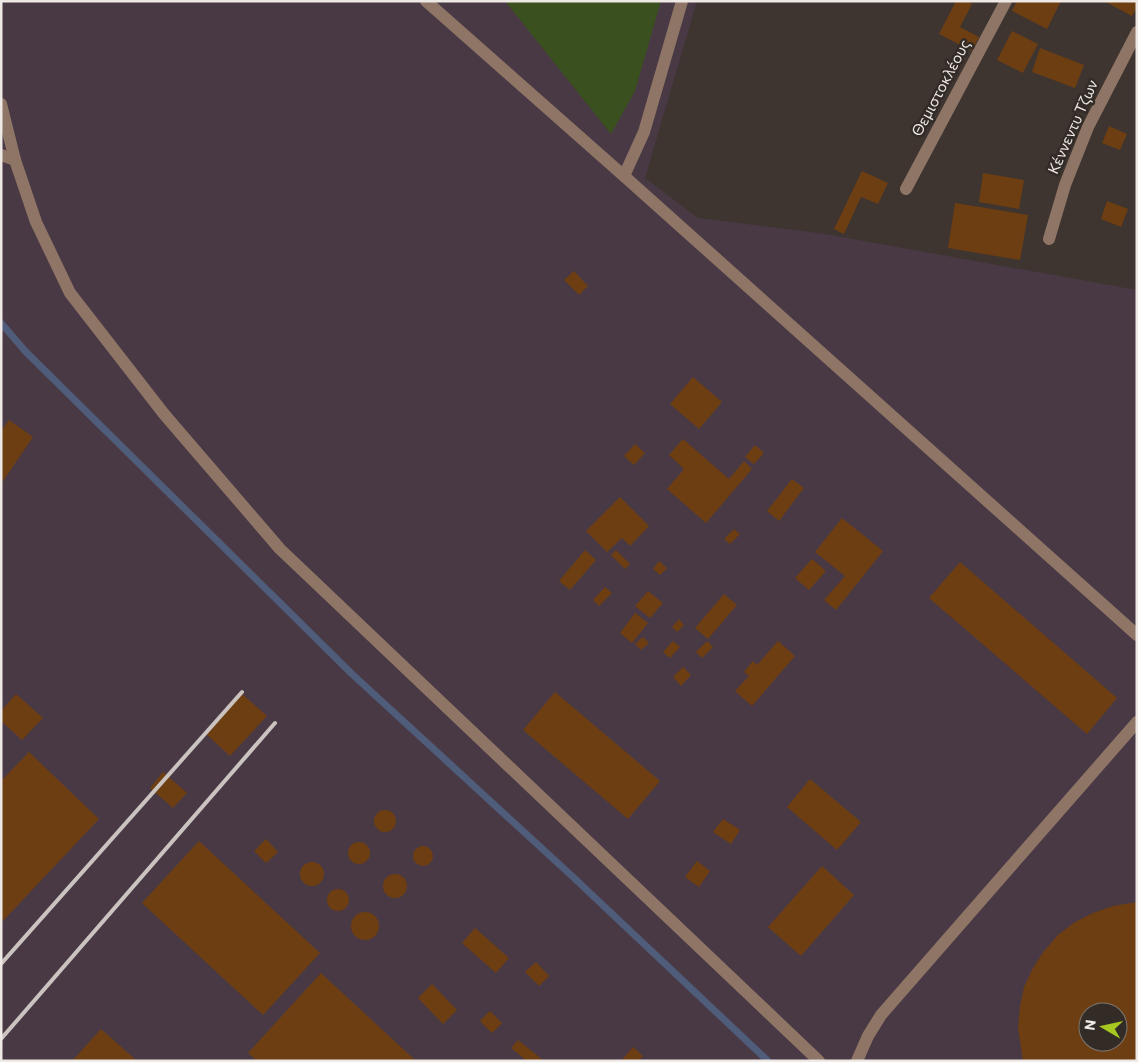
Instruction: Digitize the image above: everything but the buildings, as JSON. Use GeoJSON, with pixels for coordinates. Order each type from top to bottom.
{"type":"FeatureCollection","features":[{"type":"Feature","properties":{"kind":"street"},"geometry":{"type":"LineString","coordinates":[[426,1],[1137,635]]}},
{"type":"Feature","properties":{"kind":"street"},"geometry":{"type":"LineString","coordinates":[[624,176],[644,132],[682,1]]}},
{"type":"Feature","properties":{"kind":"street","name":"Θεμιστοκλέους"},"geometry":{"type":"LineString","coordinates":[[906,189],[1006,1]]}},
{"type":"Feature","properties":{"kind":"street","name":"Κέννεντυ Τζων"},"geometry":{"type":"LineString","coordinates":[[1049,239],[1065,185],[1088,127],[1137,32]]}},
{"type":"Feature","properties":{"kind":"street"},"geometry":{"type":"LineString","coordinates":[[1,104],[15,160],[36,222],[70,293],[164,414],[280,549],[820,1061]]}},
{"type":"Feature","properties":{"kind":"street"},"geometry":{"type":"LineString","coordinates":[[1,142],[15,160]]}},
{"type":"Feature","properties":{"kind":"street"},"geometry":{"type":"LineString","coordinates":[[1,155],[15,160]]}},
{"type":"Feature","properties":{"kind":"street"},"geometry":{"type":"LineString","coordinates":[[857,1061],[868,1036],[881,1015],[1137,722]]}},
{"type":"Feature","properties":{"kind":"shaded area"},"geometry":{"type":"Polygon","coordinates":[[[1,1],[697,1],[645,178],[698,218],[825,234],[1137,290],[1137,1061],[1,1061],[1,1]]]}},
{"type":"Feature","properties":{"kind":"green space"},"geometry":{"type":"Polygon","coordinates":[[[505,1],[661,1],[635,91],[611,134],[505,1]]]}},
{"type":"Feature","properties":{"kind":"waterway"},"geometry":{"type":"LineString","coordinates":[[1,323],[26,352],[352,674],[573,877],[768,1061]]}},
{"type":"Feature","properties":{"kind":"railway"},"geometry":{"type":"LineString","coordinates":[[1,964],[242,692]]}},
{"type":"Feature","properties":{"kind":"railway"},"geometry":{"type":"LineString","coordinates":[[1,1039],[275,723]]}}]}
